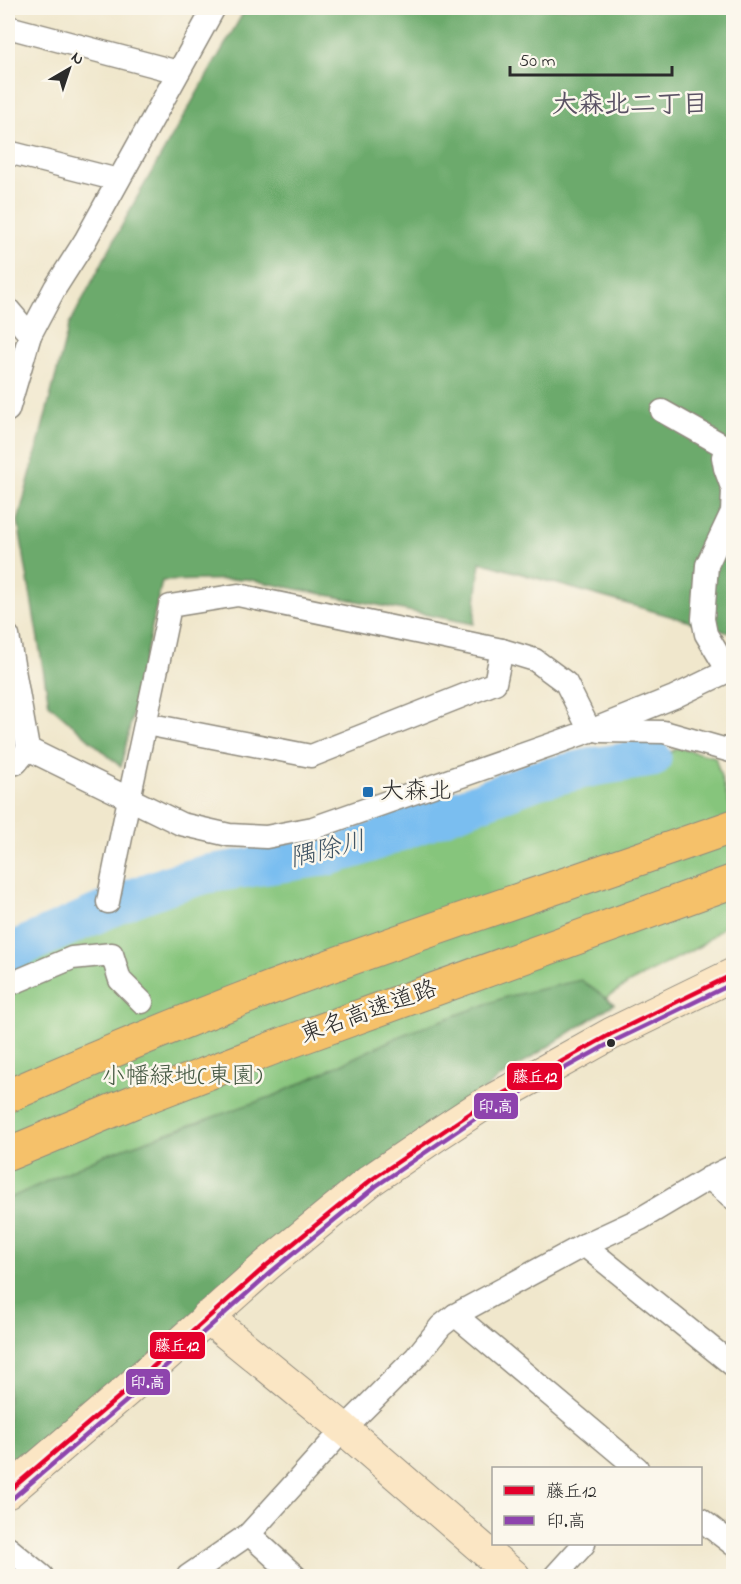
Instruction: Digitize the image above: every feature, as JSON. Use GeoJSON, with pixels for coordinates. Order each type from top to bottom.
{"type":"FeatureCollection","features":[{"type":"Feature","properties":{"kind":"highway"},"geometry":{"type":"LineString","coordinates":[[8,1096],[111,1051],[284,983],[731,827]]}},
{"type":"Feature","properties":{"kind":"highway","name":"東名高速道路"},"geometry":{"type":"LineString","coordinates":[[8,1154],[133,1102],[286,1043],[734,881]]}},
{"type":"Feature","properties":{"kind":"main road"},"geometry":{"type":"LineString","coordinates":[[8,1492],[126,1391],[267,1265],[371,1180],[478,1108],[611,1034],[734,974]]}},
{"type":"Feature","properties":{"kind":"main road"},"geometry":{"type":"LineString","coordinates":[[207,1317],[344,1429],[514,1576]]}},
{"type":"Feature","properties":{"kind":"street"},"geometry":{"type":"LineString","coordinates":[[8,410],[19,334],[55,288],[85,241],[214,8]]}},
{"type":"Feature","properties":{"kind":"street"},"geometry":{"type":"LineString","coordinates":[[8,27],[178,72]]}},
{"type":"Feature","properties":{"kind":"street"},"geometry":{"type":"LineString","coordinates":[[8,152],[118,180]]}},
{"type":"Feature","properties":{"kind":"street"},"geometry":{"type":"LineString","coordinates":[[8,309],[19,334]]}},
{"type":"Feature","properties":{"kind":"street"},"geometry":{"type":"LineString","coordinates":[[8,636],[11,682],[28,749],[181,824],[229,835],[266,837],[313,828],[590,731],[674,697],[731,669],[706,634],[703,619],[707,565],[732,512],[733,490],[723,457],[730,445],[662,411]]}},
{"type":"Feature","properties":{"kind":"street"},"geometry":{"type":"LineString","coordinates":[[108,902],[170,606],[238,595],[502,650],[536,660],[566,683],[590,731]]}},
{"type":"Feature","properties":{"kind":"street"},"geometry":{"type":"LineString","coordinates":[[146,724],[311,756],[495,683],[502,650]]}},
{"type":"Feature","properties":{"kind":"street"},"geometry":{"type":"LineString","coordinates":[[590,731],[664,732],[734,752]]}},
{"type":"Feature","properties":{"kind":"street"},"geometry":{"type":"LineString","coordinates":[[8,765],[16,763],[28,749]]}},
{"type":"Feature","properties":{"kind":"street"},"geometry":{"type":"LineString","coordinates":[[8,985],[72,958],[112,954],[120,980],[142,1002]]}},
{"type":"Feature","properties":{"kind":"street"},"geometry":{"type":"LineString","coordinates":[[188,1576],[249,1534],[344,1429],[416,1357],[441,1326],[455,1315],[584,1245],[640,1219],[709,1178],[734,1166]]}},
{"type":"Feature","properties":{"kind":"street"},"geometry":{"type":"LineString","coordinates":[[709,1178],[734,1199]]}},
{"type":"Feature","properties":{"kind":"street"},"geometry":{"type":"LineString","coordinates":[[584,1245],[734,1366]]}},
{"type":"Feature","properties":{"kind":"street"},"geometry":{"type":"LineString","coordinates":[[455,1315],[636,1467]]}},
{"type":"Feature","properties":{"kind":"street"},"geometry":{"type":"LineString","coordinates":[[702,1521],[734,1545]]}},
{"type":"Feature","properties":{"kind":"street"},"geometry":{"type":"LineString","coordinates":[[249,1534],[295,1576]]}},
{"type":"Feature","properties":{"kind":"street"},"geometry":{"type":"LineString","coordinates":[[555,1576],[583,1545]]}},
{"type":"Feature","properties":{"kind":"street"},"geometry":{"type":"LineString","coordinates":[[8,1548],[42,1576]]}},
{"type":"Feature","properties":{"kind":"green space"},"geometry":{"type":"Polygon","coordinates":[[[246,8],[733,8],[733,634],[480,562],[474,624],[246,579],[162,581],[121,767],[49,704],[18,521],[69,325],[135,201],[246,8]]]}},
{"type":"Feature","properties":{"kind":"green space","name":"小幡緑地(東園)"},"geometry":{"type":"Polygon","coordinates":[[[678,748],[715,757],[733,817],[733,919],[700,946],[629,983],[426,1116],[8,1459],[8,961],[124,913],[211,881],[353,855],[541,786],[595,772],[651,763],[678,748]]]}},
{"type":"Feature","properties":{"kind":"green space"},"geometry":{"type":"Polygon","coordinates":[[[581,980],[614,1004],[498,1079],[8,1471],[8,1199],[102,1156],[276,1095],[402,1035],[506,997],[581,980]]]}},
{"type":"Feature","properties":{"kind":"waterway","name":"隅除川"},"geometry":{"type":"LineString","coordinates":[[8,953],[133,898],[171,884],[207,874],[329,856],[357,848],[537,780],[593,767],[652,758]]}},
{"type":"Feature","properties":{"kind":"transit line","name":"藤丘12"},"geometry":{"type":"LineString","coordinates":[[8,1492],[126,1391],[267,1265],[371,1180],[478,1108],[611,1034],[734,974]]}},
{"type":"Feature","properties":{"kind":"transit line","name":"印.高"},"geometry":{"type":"LineString","coordinates":[[13,1498],[131,1397],[272,1271],[376,1186],[482,1114],[614,1041],[734,983]]}},
{"type":"Feature","properties":{"kind":"place","name":"大森北"},"geometry":{"type":"Point","coordinates":[368,792]}},
{"type":"Feature","properties":{"kind":"district","name":"大森北二丁目"},"geometry":{"type":"Point","coordinates":[630,106]}}]}
